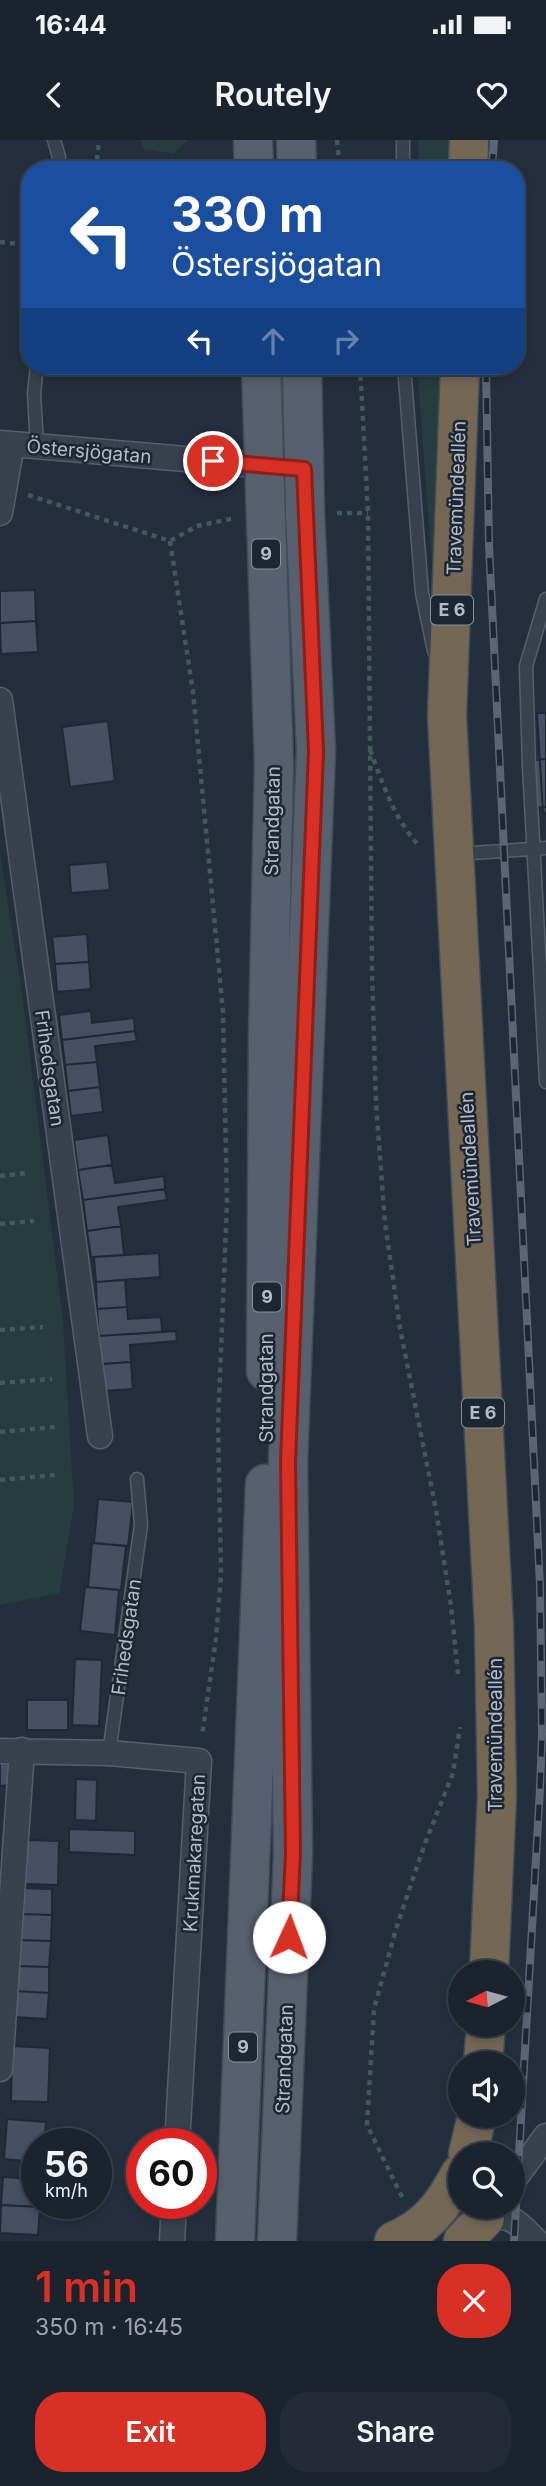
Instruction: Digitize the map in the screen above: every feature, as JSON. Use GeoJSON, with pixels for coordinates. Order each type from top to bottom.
{"type":"FeatureCollection","features":[{"type":"Feature","properties":{"kind":"highway"},"geometry":{"type":"LineString","coordinates":[[468,161],[469,140]]}},
{"type":"Feature","properties":{"kind":"highway","name":"Travemündeallén"},"geometry":{"type":"LineString","coordinates":[[460,375],[447,715],[494,1627],[497,1795],[490,1960]]}},
{"type":"Feature","properties":{"kind":"highway"},"geometry":{"type":"LineString","coordinates":[[408,2234],[438,2212],[448,2211]]}},
{"type":"Feature","properties":{"kind":"main road"},"geometry":{"type":"LineString","coordinates":[[253,140],[254,161]]}},
{"type":"Feature","properties":{"kind":"main road"},"geometry":{"type":"LineString","coordinates":[[296,140],[297,161]]}},
{"type":"Feature","properties":{"kind":"main road","name":"Strandgatan"},"geometry":{"type":"LineString","coordinates":[[235,2241],[266,1459],[268,1036],[274,764],[261,375]]}},
{"type":"Feature","properties":{"kind":"main road","name":"Strandgatan"},"geometry":{"type":"LineString","coordinates":[[277,2241],[293,1853],[288,1462],[316,751],[302,375]]}},
{"type":"Feature","properties":{"kind":"street","name":"Östersjögatan"},"geometry":{"type":"LineString","coordinates":[[6,444],[304,469]]}},
{"type":"Feature","properties":{"kind":"street"},"geometry":{"type":"LineString","coordinates":[[0,513],[6,444]]}},
{"type":"Feature","properties":{"kind":"street","name":"Frihedsgatan"},"geometry":{"type":"LineString","coordinates":[[0,700],[100,1436]]}},
{"type":"Feature","properties":{"kind":"street"},"geometry":{"type":"LineString","coordinates":[[0,2069],[11,1751]]}},
{"type":"Feature","properties":{"kind":"street","name":"Krukmakaregatan"},"geometry":{"type":"LineString","coordinates":[[11,1751],[109,1753],[199,1761],[178,2128]]}},
{"type":"Feature","properties":{"kind":"street"},"geometry":{"type":"LineString","coordinates":[[525,2165],[546,2136]]}},
{"type":"Feature","properties":{"kind":"street"},"geometry":{"type":"LineString","coordinates":[[172,2241],[173,2219]]}},
{"type":"Feature","properties":{"kind":"street"},"geometry":{"type":"LineString","coordinates":[[511,2219],[536,2241]]}},
{"type":"Feature","properties":{"kind":"lane"},"geometry":{"type":"LineString","coordinates":[[54,140],[59,161]]}},
{"type":"Feature","properties":{"kind":"lane"},"geometry":{"type":"LineString","coordinates":[[403,140],[403,161]]}},
{"type":"Feature","properties":{"kind":"lane"},"geometry":{"type":"LineString","coordinates":[[36,375],[34,393],[37,446]]}},
{"type":"Feature","properties":{"kind":"lane"},"geometry":{"type":"LineString","coordinates":[[405,375],[422,593],[447,715]]}},
{"type":"Feature","properties":{"kind":"lane"},"geometry":{"type":"LineString","coordinates":[[546,599],[526,666],[540,848],[546,1082]]}},
{"type":"Feature","properties":{"kind":"lane"},"geometry":{"type":"LineString","coordinates":[[453,854],[540,848]]}},
{"type":"Feature","properties":{"kind":"lane","name":"Frihedsgatan"},"geometry":{"type":"LineString","coordinates":[[109,1753],[132,1605],[141,1525],[137,1479]]}},
{"type":"Feature","properties":{"kind":"path"},"geometry":{"type":"LineString","coordinates":[[97,161],[99,140]]}},
{"type":"Feature","properties":{"kind":"path"},"geometry":{"type":"LineString","coordinates":[[337,140],[339,161]]}},
{"type":"Feature","properties":{"kind":"path"},"geometry":{"type":"LineString","coordinates":[[0,242],[21,244]]}},
{"type":"Feature","properties":{"kind":"path"},"geometry":{"type":"LineString","coordinates":[[360,375],[368,513],[369,746],[376,1091],[386,1223],[400,1328],[440,1538],[459,1684]]}},
{"type":"Feature","properties":{"kind":"path"},"geometry":{"type":"LineString","coordinates":[[4,488],[170,541],[193,692],[223,1012],[227,1203],[218,1424],[221,1575],[216,1637],[199,1761]]}},
{"type":"Feature","properties":{"kind":"path"},"geometry":{"type":"LineString","coordinates":[[369,746],[390,803],[403,828],[421,849],[453,854]]}},
{"type":"Feature","properties":{"kind":"path"},"geometry":{"type":"LineString","coordinates":[[0,1175],[27,1173]]}},
{"type":"Feature","properties":{"kind":"path"},"geometry":{"type":"LineString","coordinates":[[0,1224],[34,1221]]}},
{"type":"Feature","properties":{"kind":"path"},"geometry":{"type":"LineString","coordinates":[[0,1330],[43,1327]]}},
{"type":"Feature","properties":{"kind":"path"},"geometry":{"type":"LineString","coordinates":[[0,1383],[52,1379]]}},
{"type":"Feature","properties":{"kind":"path"},"geometry":{"type":"LineString","coordinates":[[0,1432],[55,1427]]}},
{"type":"Feature","properties":{"kind":"path"},"geometry":{"type":"LineString","coordinates":[[0,1480],[55,1475]]}},
{"type":"Feature","properties":{"kind":"path"},"geometry":{"type":"LineString","coordinates":[[408,2234],[398,2191],[367,2125],[374,2009],[396,1929],[424,1846],[453,1773],[460,1722]]}},
{"type":"Feature","properties":{"kind":"green space"},"geometry":{"type":"Polygon","coordinates":[[[140,140],[188,140],[173,154],[144,149],[140,140]]]}},
{"type":"Feature","properties":{"kind":"green space"},"geometry":{"type":"Polygon","coordinates":[[[419,140],[451,140],[451,161],[418,161],[419,140]]]}},
{"type":"Feature","properties":{"kind":"green space"},"geometry":{"type":"Polygon","coordinates":[[[418,375],[444,375],[434,591],[418,375]]]}},
{"type":"Feature","properties":{"kind":"green space"},"geometry":{"type":"Polygon","coordinates":[[[0,853],[23,1000],[63,1321],[74,1506],[59,1593],[0,1605],[0,853]]]}},
{"type":"Feature","properties":{"kind":"building"},"geometry":{"type":"Polygon","coordinates":[[[35,590],[36,621],[0,623],[0,591],[35,590]]]}},
{"type":"Feature","properties":{"kind":"building"},"geometry":{"type":"Polygon","coordinates":[[[36,621],[38,652],[1,654],[0,623],[36,621]]]}},
{"type":"Feature","properties":{"kind":"building"},"geometry":{"type":"Polygon","coordinates":[[[537,713],[546,713],[546,813],[543,813],[537,713]]]}},
{"type":"Feature","properties":{"kind":"building"},"geometry":{"type":"Polygon","coordinates":[[[108,721],[115,781],[70,787],[62,727],[108,721]]]}},
{"type":"Feature","properties":{"kind":"building"},"geometry":{"type":"Polygon","coordinates":[[[546,759],[546,807],[525,808],[523,761],[546,759]]]}},
{"type":"Feature","properties":{"kind":"building"},"geometry":{"type":"Polygon","coordinates":[[[107,862],[110,890],[71,893],[69,865],[107,862]]]}},
{"type":"Feature","properties":{"kind":"building"},"geometry":{"type":"Polygon","coordinates":[[[87,934],[89,962],[55,964],[52,937],[87,934]]]}},
{"type":"Feature","properties":{"kind":"building"},"geometry":{"type":"Polygon","coordinates":[[[89,962],[91,989],[57,992],[55,964],[89,962]]]}},
{"type":"Feature","properties":{"kind":"building"},"geometry":{"type":"Polygon","coordinates":[[[91,1011],[92,1023],[134,1018],[135,1031],[62,1040],[59,1015],[91,1011]]]}},
{"type":"Feature","properties":{"kind":"building"},"geometry":{"type":"Polygon","coordinates":[[[135,1031],[137,1041],[95,1046],[97,1062],[65,1065],[62,1040],[135,1031]]]}},
{"type":"Feature","properties":{"kind":"building"},"geometry":{"type":"Polygon","coordinates":[[[97,1062],[100,1087],[68,1091],[65,1065],[97,1062]]]}},
{"type":"Feature","properties":{"kind":"building"},"geometry":{"type":"Polygon","coordinates":[[[100,1087],[103,1112],[71,1116],[68,1091],[100,1087]]]}},
{"type":"Feature","properties":{"kind":"building"},"geometry":{"type":"Polygon","coordinates":[[[108,1135],[112,1165],[78,1170],[74,1140],[108,1135]]]}},
{"type":"Feature","properties":{"kind":"building"},"geometry":{"type":"Polygon","coordinates":[[[112,1165],[115,1183],[164,1176],[165,1189],[83,1200],[78,1170],[112,1165]]]}},
{"type":"Feature","properties":{"kind":"building"},"geometry":{"type":"Polygon","coordinates":[[[165,1189],[167,1200],[118,1207],[121,1226],[87,1231],[83,1200],[165,1189]]]}},
{"type":"Feature","properties":{"kind":"building"},"geometry":{"type":"Polygon","coordinates":[[[121,1226],[124,1255],[91,1257],[87,1231],[121,1226]]]}},
{"type":"Feature","properties":{"kind":"building"},"geometry":{"type":"Polygon","coordinates":[[[159,1253],[160,1277],[96,1282],[94,1257],[159,1253]]]}},
{"type":"Feature","properties":{"kind":"building"},"geometry":{"type":"Polygon","coordinates":[[[125,1280],[127,1307],[97,1309],[96,1282],[125,1280]]]}},
{"type":"Feature","properties":{"kind":"building"},"geometry":{"type":"Polygon","coordinates":[[[127,1307],[128,1319],[161,1317],[162,1332],[99,1336],[97,1309],[127,1307]]]}},
{"type":"Feature","properties":{"kind":"building"},"geometry":{"type":"Polygon","coordinates":[[[176,1331],[177,1341],[130,1345],[131,1362],[101,1364],[99,1336],[176,1331]]]}},
{"type":"Feature","properties":{"kind":"building"},"geometry":{"type":"Polygon","coordinates":[[[131,1362],[133,1389],[103,1391],[101,1364],[131,1362]]]}},
{"type":"Feature","properties":{"kind":"building"},"geometry":{"type":"Polygon","coordinates":[[[98,1499],[133,1502],[128,1546],[94,1543],[98,1499]]]}},
{"type":"Feature","properties":{"kind":"building"},"geometry":{"type":"Polygon","coordinates":[[[92,1543],[126,1546],[121,1590],[88,1587],[92,1543]]]}},
{"type":"Feature","properties":{"kind":"building"},"geometry":{"type":"Polygon","coordinates":[[[85,1587],[119,1590],[115,1635],[80,1631],[85,1587]]]}},
{"type":"Feature","properties":{"kind":"building"},"geometry":{"type":"Polygon","coordinates":[[[75,1659],[102,1660],[99,1726],[72,1725],[75,1659]]]}},
{"type":"Feature","properties":{"kind":"building"},"geometry":{"type":"Polygon","coordinates":[[[27,1700],[68,1700],[68,1730],[27,1730],[27,1700]]]}},
{"type":"Feature","properties":{"kind":"building"},"geometry":{"type":"Polygon","coordinates":[[[9,1759],[10,1785],[0,1786],[0,1760],[9,1759]]]}},
{"type":"Feature","properties":{"kind":"building"},"geometry":{"type":"Polygon","coordinates":[[[76,1779],[97,1780],[96,1821],[75,1820],[76,1779]]]}},
{"type":"Feature","properties":{"kind":"building"},"geometry":{"type":"Polygon","coordinates":[[[69,1829],[135,1831],[135,1855],[69,1852],[69,1829]]]}},
{"type":"Feature","properties":{"kind":"building"},"geometry":{"type":"Polygon","coordinates":[[[26,1840],[59,1841],[58,1885],[25,1884],[26,1840]]]}},
{"type":"Feature","properties":{"kind":"building"},"geometry":{"type":"Polygon","coordinates":[[[19,1888],[52,1889],[52,1915],[18,1914],[19,1888]]]}},
{"type":"Feature","properties":{"kind":"building"},"geometry":{"type":"Polygon","coordinates":[[[18,1914],[52,1915],[51,1941],[17,1940],[18,1914]]]}},
{"type":"Feature","properties":{"kind":"building"},"geometry":{"type":"Polygon","coordinates":[[[17,1940],[51,1941],[49,1967],[16,1966],[17,1940]]]}},
{"type":"Feature","properties":{"kind":"building"},"geometry":{"type":"Polygon","coordinates":[[[16,1966],[49,1967],[49,1993],[15,1991],[16,1966]]]}},
{"type":"Feature","properties":{"kind":"building"},"geometry":{"type":"Polygon","coordinates":[[[15,1991],[49,1993],[47,2019],[14,2017],[15,1991]]]}},
{"type":"Feature","properties":{"kind":"building"},"geometry":{"type":"Polygon","coordinates":[[[12,2046],[50,2048],[48,2102],[11,2101],[12,2046]]]}},
{"type":"Feature","properties":{"kind":"building"},"geometry":{"type":"Polygon","coordinates":[[[7,2119],[46,2122],[45,2128],[21,2128],[21,2161],[4,2159],[7,2119]]]}},
{"type":"Feature","properties":{"kind":"building"},"geometry":{"type":"Polygon","coordinates":[[[3,2177],[21,2178],[21,2206],[1,2205],[3,2177]]]}},
{"type":"Feature","properties":{"kind":"building"},"geometry":{"type":"Polygon","coordinates":[[[1,2205],[21,2206],[21,2219],[39,2219],[38,2235],[0,2233],[1,2205]]]}},
{"type":"Feature","properties":{"kind":"railway"},"geometry":{"type":"LineString","coordinates":[[493,161],[494,140]]}},
{"type":"Feature","properties":{"kind":"railway"},"geometry":{"type":"LineString","coordinates":[[486,375],[489,545],[540,1585],[540,1788],[514,2241]]}},
{"type":"Feature","properties":{"kind":"route"},"geometry":{"type":"LineString","coordinates":[[213,461],[304,469],[316,751],[288,1462],[293,1853],[289,1937]]}}]}
